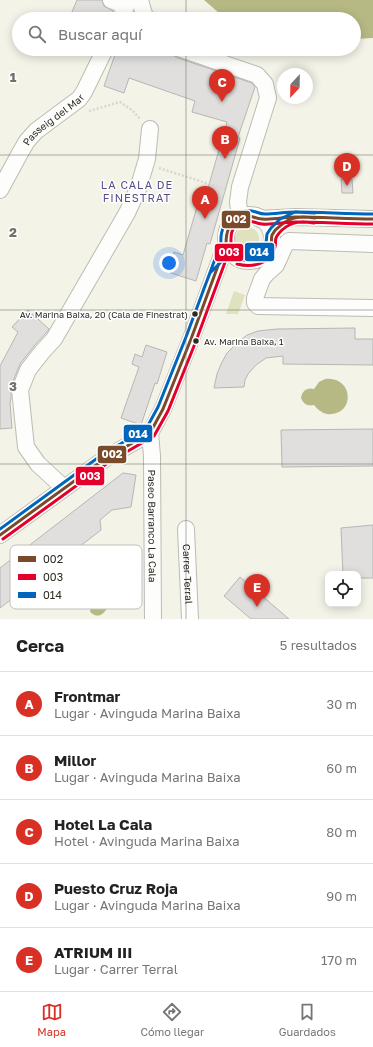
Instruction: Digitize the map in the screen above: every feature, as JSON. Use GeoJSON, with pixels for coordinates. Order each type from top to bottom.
{"type":"FeatureCollection","features":[{"type":"Feature","properties":{"kind":"street"},"geometry":{"type":"LineString","coordinates":[[111,0],[143,12]]}},
{"type":"Feature","properties":{"kind":"street","name":"Passeig del Mar"},"geometry":{"type":"LineString","coordinates":[[0,190],[27,141],[36,131],[79,99],[102,56]]}},
{"type":"Feature","properties":{"kind":"street"},"geometry":{"type":"LineString","coordinates":[[201,56],[257,75],[265,84],[268,98],[240,187],[238,202],[240,217]]}},
{"type":"Feature","properties":{"kind":"street"},"geometry":{"type":"LineString","coordinates":[[64,488],[38,464],[26,447],[20,390],[28,370],[54,339],[127,213],[138,189],[145,164],[150,130]]}},
{"type":"Feature","properties":{"kind":"street"},"geometry":{"type":"LineString","coordinates":[[0,535],[106,458],[150,433],[163,410],[191,339],[214,276],[226,244],[227,231],[230,225],[234,220],[247,216],[254,216],[266,223],[270,230],[271,244],[264,255],[251,261],[233,260],[214,276]]}},
{"type":"Feature","properties":{"kind":"street"},"geometry":{"type":"LineString","coordinates":[[260,219],[296,217],[373,220]]}},
{"type":"Feature","properties":{"kind":"street"},"geometry":{"type":"LineString","coordinates":[[271,237],[283,223],[296,217]]}},
{"type":"Feature","properties":{"kind":"street"},"geometry":{"type":"LineString","coordinates":[[373,244],[290,241],[285,245],[276,265],[266,273],[262,279],[255,298],[255,303],[258,306],[373,308]]}},
{"type":"Feature","properties":{"kind":"street"},"geometry":{"type":"LineString","coordinates":[[226,244],[233,255],[233,260]]}},
{"type":"Feature","properties":{"kind":"street","name":"Paseo Barranco La Cala"},"geometry":{"type":"LineString","coordinates":[[150,433],[152,456],[153,619]]}},
{"type":"Feature","properties":{"kind":"street","name":"Carrer Terral"},"geometry":{"type":"LineString","coordinates":[[186,529],[190,619]]}},
{"type":"Feature","properties":{"kind":"path"},"geometry":{"type":"LineString","coordinates":[[75,102],[84,112],[120,102],[132,110],[150,130]]}},
{"type":"Feature","properties":{"kind":"path"},"geometry":{"type":"LineString","coordinates":[[145,164],[239,193]]}},
{"type":"Feature","properties":{"kind":"shaded area"},"geometry":{"type":"Polygon","coordinates":[[[204,0],[373,0],[373,38],[361,39],[361,12],[218,12],[204,0]]]}},
{"type":"Feature","properties":{"kind":"shaded area"},"geometry":{"type":"Polygon","coordinates":[[[247,227],[255,231],[259,239],[255,247],[247,251],[239,247],[235,239],[239,231],[247,227]]]}},
{"type":"Feature","properties":{"kind":"shaded area"},"geometry":{"type":"Polygon","coordinates":[[[234,291],[245,295],[238,314],[226,314],[234,291]]]}},
{"type":"Feature","properties":{"kind":"shaded area"},"geometry":{"type":"Polygon","coordinates":[[[325,379],[334,380],[341,383],[346,388],[348,395],[347,401],[345,407],[339,412],[332,414],[324,413],[314,405],[305,404],[301,398],[302,393],[305,390],[314,389],[319,382],[325,379]]]}},
{"type":"Feature","properties":{"kind":"shaded area"},"geometry":{"type":"Polygon","coordinates":[[[90,609],[106,609],[98,616],[90,612],[90,609]]]}},
{"type":"Feature","properties":{"kind":"building"},"geometry":{"type":"Polygon","coordinates":[[[77,0],[102,0],[104,6],[113,11],[113,12],[72,12],[77,0]]]}},
{"type":"Feature","properties":{"kind":"building"},"geometry":{"type":"Polygon","coordinates":[[[115,56],[174,56],[252,83],[255,87],[238,137],[240,138],[210,244],[207,243],[196,281],[168,272],[174,252],[183,255],[201,193],[206,195],[227,122],[192,112],[195,101],[129,78],[124,93],[104,86],[115,56]]]}},
{"type":"Feature","properties":{"kind":"building"},"geometry":{"type":"Polygon","coordinates":[[[341,179],[352,179],[353,193],[342,193],[341,179]]]}},
{"type":"Feature","properties":{"kind":"building"},"geometry":{"type":"Polygon","coordinates":[[[28,310],[49,329],[20,364],[11,386],[10,403],[12,428],[0,429],[0,366],[18,332],[12,327],[28,310]]]}},
{"type":"Feature","properties":{"kind":"building"},"geometry":{"type":"Polygon","coordinates":[[[355,328],[355,339],[373,339],[373,365],[283,364],[283,356],[266,358],[256,365],[248,374],[244,387],[214,388],[217,374],[227,353],[247,335],[258,331],[277,329],[355,328]]]}},
{"type":"Feature","properties":{"kind":"building"},"geometry":{"type":"Polygon","coordinates":[[[146,345],[167,352],[157,384],[155,383],[141,425],[121,418],[139,367],[132,364],[135,354],[142,357],[146,345]]]}},
{"type":"Feature","properties":{"kind":"building"},"geometry":{"type":"Polygon","coordinates":[[[373,429],[373,466],[282,467],[281,430],[373,429]]]}},
{"type":"Feature","properties":{"kind":"building"},"geometry":{"type":"Polygon","coordinates":[[[123,473],[136,475],[131,507],[112,510],[100,520],[101,530],[82,545],[30,545],[123,473]]]}},
{"type":"Feature","properties":{"kind":"building"},"geometry":{"type":"Polygon","coordinates":[[[373,525],[373,578],[361,578],[361,571],[343,571],[341,528],[373,525]]]}},
{"type":"Feature","properties":{"kind":"building"},"geometry":{"type":"Polygon","coordinates":[[[10,560],[10,600],[0,608],[0,568],[10,560]]]}},
{"type":"Feature","properties":{"kind":"building"},"geometry":{"type":"Polygon","coordinates":[[[240,577],[289,619],[251,619],[224,596],[240,577]]]}},
{"type":"Feature","properties":{"kind":"transit line","name":"014"},"geometry":{"type":"LineString","coordinates":[[0,529],[103,454],[146,429],[158,407],[186,337],[221,243],[221,234],[224,225],[233,215],[244,211],[254,211],[261,214],[296,212],[373,214]]}},
{"type":"Feature","properties":{"kind":"transit line","name":"014"},"geometry":{"type":"LineString","coordinates":[[203,291],[210,273],[225,258],[238,254],[250,256],[261,251],[266,243],[267,234],[280,219],[295,212],[315,213]]}},
{"type":"Feature","properties":{"kind":"transit line","name":"002"},"geometry":{"type":"LineString","coordinates":[[0,535],[106,458],[150,433],[163,409],[191,339],[226,244],[228,229],[235,220],[248,216],[266,219],[296,217],[373,219]]}},
{"type":"Feature","properties":{"kind":"transit line","name":"002"},"geometry":{"type":"LineString","coordinates":[[238,259],[253,260],[266,254],[271,243],[272,235],[288,220],[301,217],[315,218]]}},
{"type":"Feature","properties":{"kind":"transit line","name":"003"},"geometry":{"type":"LineString","coordinates":[[3,539],[109,462],[154,436],[168,411],[196,341],[231,246],[232,234],[235,226],[245,221],[266,224],[296,222],[373,224]]}},
{"type":"Feature","properties":{"kind":"transit line","name":"003"},"geometry":{"type":"LineString","coordinates":[[237,264],[255,265],[265,261],[273,253],[277,236],[286,227],[297,222],[314,223]]}},
{"type":"Feature","properties":{"kind":"place","name":"Hotel La Cala"},"geometry":{"type":"Point","coordinates":[222,102]}},
{"type":"Feature","properties":{"kind":"place","name":"Millor"},"geometry":{"type":"Point","coordinates":[225,159]}},
{"type":"Feature","properties":{"kind":"place","name":"Puesto Cruz Roja"},"geometry":{"type":"Point","coordinates":[347,186]}},
{"type":"Feature","properties":{"kind":"place","name":"Frontmar"},"geometry":{"type":"Point","coordinates":[205,219]}},
{"type":"Feature","properties":{"kind":"place","name":"Av. Marina Baixa, 20 (Cala de Finestrat)"},"geometry":{"type":"Point","coordinates":[195,314]}},
{"type":"Feature","properties":{"kind":"place","name":"Av. Marina Baixa, 1"},"geometry":{"type":"Point","coordinates":[196,341]}},
{"type":"Feature","properties":{"kind":"place","name":"ATRIUM III"},"geometry":{"type":"Point","coordinates":[257,607]}},
{"type":"Feature","properties":{"kind":"district","name":"LA CALA DE FINESTRAT"},"geometry":{"type":"Point","coordinates":[137,191]}}]}
